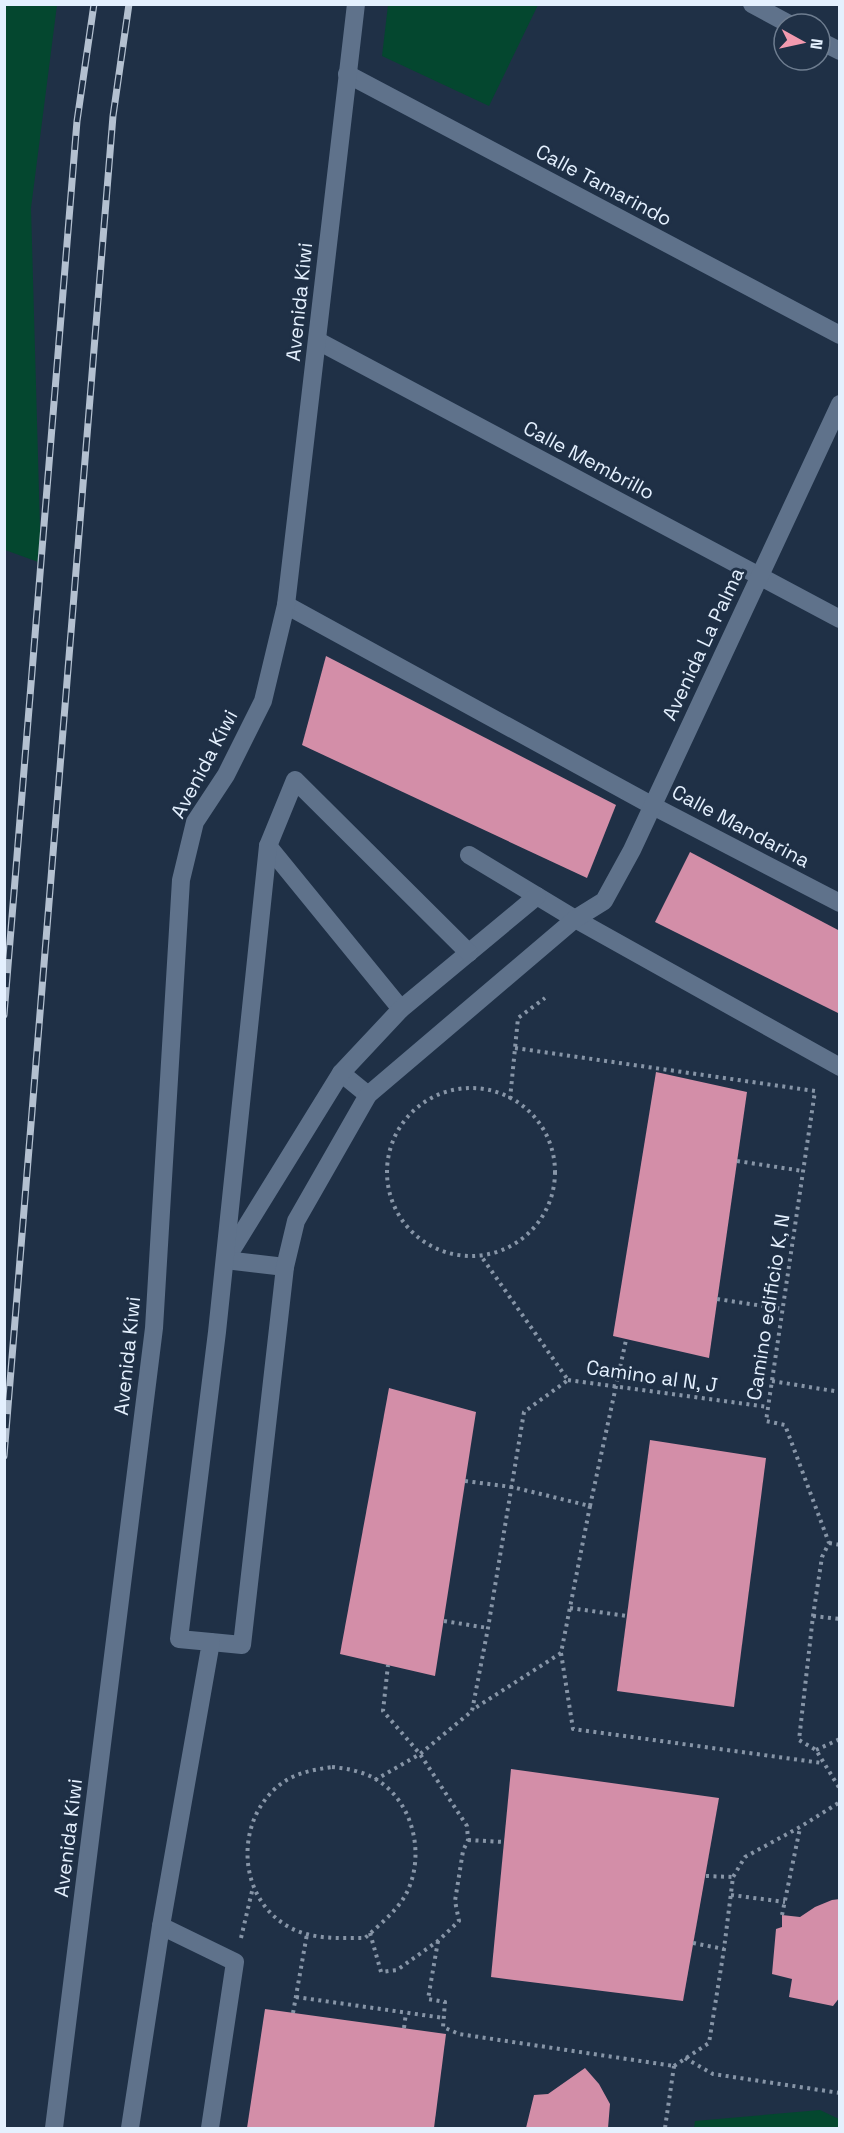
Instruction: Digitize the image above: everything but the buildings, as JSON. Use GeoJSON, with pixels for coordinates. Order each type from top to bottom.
{"type":"FeatureCollection","features":[{"type":"Feature","properties":{"kind":"street","name":"Avenida Kiwi"},"geometry":{"type":"LineString","coordinates":[[54,2128],[154,1328],[181,880],[195,822],[226,775],[263,701],[286,605],[356,4]]}},
{"type":"Feature","properties":{"kind":"street"},"geometry":{"type":"LineString","coordinates":[[752,4],[772,15]]}},
{"type":"Feature","properties":{"kind":"street","name":"Calle Tamarindo"},"geometry":{"type":"LineString","coordinates":[[347,74],[840,335]]}},
{"type":"Feature","properties":{"kind":"street","name":"Calle Membrillo"},"geometry":{"type":"LineString","coordinates":[[318,341],[840,619]]}},
{"type":"Feature","properties":{"kind":"street","name":"Avenida La Palma"},"geometry":{"type":"LineString","coordinates":[[575,919],[604,901],[632,850],[840,404]]}},
{"type":"Feature","properties":{"kind":"street"},"geometry":{"type":"LineString","coordinates":[[286,605],[653,806]]}},
{"type":"Feature","properties":{"kind":"street"},"geometry":{"type":"LineString","coordinates":[[469,953],[295,780],[268,846],[225,1260],[179,1639],[242,1645],[285,1267],[296,1221],[368,1095],[575,919]]}},
{"type":"Feature","properties":{"kind":"street","name":"Calle Mandarina"},"geometry":{"type":"LineString","coordinates":[[653,806],[840,903]]}},
{"type":"Feature","properties":{"kind":"street"},"geometry":{"type":"LineString","coordinates":[[268,846],[401,1009]]}},
{"type":"Feature","properties":{"kind":"street"},"geometry":{"type":"LineString","coordinates":[[469,855],[575,919],[840,1066]]}},
{"type":"Feature","properties":{"kind":"street"},"geometry":{"type":"LineString","coordinates":[[225,1260],[340,1073],[401,1009],[537,896]]}},
{"type":"Feature","properties":{"kind":"street"},"geometry":{"type":"LineString","coordinates":[[340,1073],[368,1095]]}},
{"type":"Feature","properties":{"kind":"street"},"geometry":{"type":"LineString","coordinates":[[225,1260],[285,1267]]}},
{"type":"Feature","properties":{"kind":"street"},"geometry":{"type":"LineString","coordinates":[[130,2128],[161,1926],[211,1642]]}},
{"type":"Feature","properties":{"kind":"street"},"geometry":{"type":"LineString","coordinates":[[161,1926],[235,1962],[210,2128]]}},
{"type":"Feature","properties":{"kind":"path"},"geometry":{"type":"LineString","coordinates":[[510,1099],[518,1018],[545,998]]}},
{"type":"Feature","properties":{"kind":"path","name":"Camino edificio K, N"},"geometry":{"type":"LineString","coordinates":[[514,1048],[815,1091],[766,1421],[785,1425],[829,1543]]}},
{"type":"Feature","properties":{"kind":"path"},"geometry":{"type":"LineString","coordinates":[[472,1085],[510,1099],[526,1105],[545,1128],[555,1156],[556,1185],[546,1213],[529,1234],[507,1249],[481,1256],[454,1255],[429,1245],[408,1228],[393,1205],[387,1179],[388,1153],[398,1127],[417,1105],[443,1090],[472,1085]]}},
{"type":"Feature","properties":{"kind":"path"},"geometry":{"type":"LineString","coordinates":[[737,1161],[803,1171]]}},
{"type":"Feature","properties":{"kind":"path"},"geometry":{"type":"LineString","coordinates":[[472,1711],[524,1412],[568,1380],[481,1256]]}},
{"type":"Feature","properties":{"kind":"path"},"geometry":{"type":"LineString","coordinates":[[717,1299],[783,1309]]}},
{"type":"Feature","properties":{"kind":"path"},"geometry":{"type":"LineString","coordinates":[[626,1340],[561,1653],[573,1729],[823,1763]]}},
{"type":"Feature","properties":{"kind":"path","name":"Camino al N, J"},"geometry":{"type":"LineString","coordinates":[[568,1380],[768,1407]]}},
{"type":"Feature","properties":{"kind":"path"},"geometry":{"type":"LineString","coordinates":[[772,1381],[840,1392]]}},
{"type":"Feature","properties":{"kind":"path"},"geometry":{"type":"LineString","coordinates":[[465,1481],[512,1487],[590,1506]]}},
{"type":"Feature","properties":{"kind":"path"},"geometry":{"type":"LineString","coordinates":[[840,1545],[829,1543],[822,1557],[799,1740],[816,1750],[840,1789]]}},
{"type":"Feature","properties":{"kind":"path"},"geometry":{"type":"LineString","coordinates":[[570,1608],[627,1616]]}},
{"type":"Feature","properties":{"kind":"path"},"geometry":{"type":"LineString","coordinates":[[813,1616],[840,1619]]}},
{"type":"Feature","properties":{"kind":"path"},"geometry":{"type":"LineString","coordinates":[[444,1620],[488,1628]]}},
{"type":"Feature","properties":{"kind":"path"},"geometry":{"type":"LineString","coordinates":[[375,1780],[420,1754],[472,1711],[561,1653]]}},
{"type":"Feature","properties":{"kind":"path"},"geometry":{"type":"LineString","coordinates":[[370,1933],[381,1972],[397,1970],[438,1941],[459,1921],[455,1901],[463,1851],[468,1840],[467,1826],[420,1754],[383,1712],[388,1665]]}},
{"type":"Feature","properties":{"kind":"path"},"geometry":{"type":"LineString","coordinates":[[816,1750],[840,1739]]}},
{"type":"Feature","properties":{"kind":"path"},"geometry":{"type":"LineString","coordinates":[[332,1767],[360,1772],[375,1780],[386,1786],[405,1809],[415,1837],[415,1866],[406,1894],[389,1916],[365,1938],[314,1936],[289,1927],[267,1910],[253,1887],[246,1861],[248,1834],[258,1809],[277,1786],[303,1772],[332,1767]]}},
{"type":"Feature","properties":{"kind":"path"},"geometry":{"type":"LineString","coordinates":[[438,1941],[428,1998],[445,2002],[443,2027],[459,2034],[674,2066],[709,2043],[733,1877],[745,1857],[840,1802]]}},
{"type":"Feature","properties":{"kind":"path"},"geometry":{"type":"LineString","coordinates":[[782,1915],[800,1827]]}},
{"type":"Feature","properties":{"kind":"path"},"geometry":{"type":"LineString","coordinates":[[468,1840],[504,1842]]}},
{"type":"Feature","properties":{"kind":"path"},"geometry":{"type":"LineString","coordinates":[[705,1875],[733,1877]]}},
{"type":"Feature","properties":{"kind":"path"},"geometry":{"type":"LineString","coordinates":[[235,1962],[253,1887]]}},
{"type":"Feature","properties":{"kind":"path"},"geometry":{"type":"LineString","coordinates":[[731,1895],[785,1902]]}},
{"type":"Feature","properties":{"kind":"path"},"geometry":{"type":"LineString","coordinates":[[293,2013],[307,1934]]}},
{"type":"Feature","properties":{"kind":"path"},"geometry":{"type":"LineString","coordinates":[[693,1943],[724,1949]]}},
{"type":"Feature","properties":{"kind":"path"},"geometry":{"type":"LineString","coordinates":[[296,1997],[444,2018]]}},
{"type":"Feature","properties":{"kind":"path"},"geometry":{"type":"LineString","coordinates":[[404,2028],[406,2013]]}},
{"type":"Feature","properties":{"kind":"path"},"geometry":{"type":"LineString","coordinates":[[685,2058],[713,2074],[840,2092]]}},
{"type":"Feature","properties":{"kind":"path"},"geometry":{"type":"LineString","coordinates":[[665,2128],[674,2066]]}},
{"type":"Feature","properties":{"kind":"green space"},"geometry":{"type":"Polygon","coordinates":[[[5,4],[57,5],[31,208],[41,563],[5,550],[5,4]]]}},
{"type":"Feature","properties":{"kind":"green space"},"geometry":{"type":"Polygon","coordinates":[[[388,4],[538,5],[489,106],[382,56],[388,4]]]}},
{"type":"Feature","properties":{"kind":"green space"},"geometry":{"type":"Polygon","coordinates":[[[820,2110],[839,2119],[839,2128],[694,2128],[695,2121],[820,2110]]]}},
{"type":"Feature","properties":{"kind":"railway"},"geometry":{"type":"LineString","coordinates":[[4,1015],[77,121],[94,4]]}},
{"type":"Feature","properties":{"kind":"railway"},"geometry":{"type":"LineString","coordinates":[[4,1456],[113,116],[129,4]]}}]}
